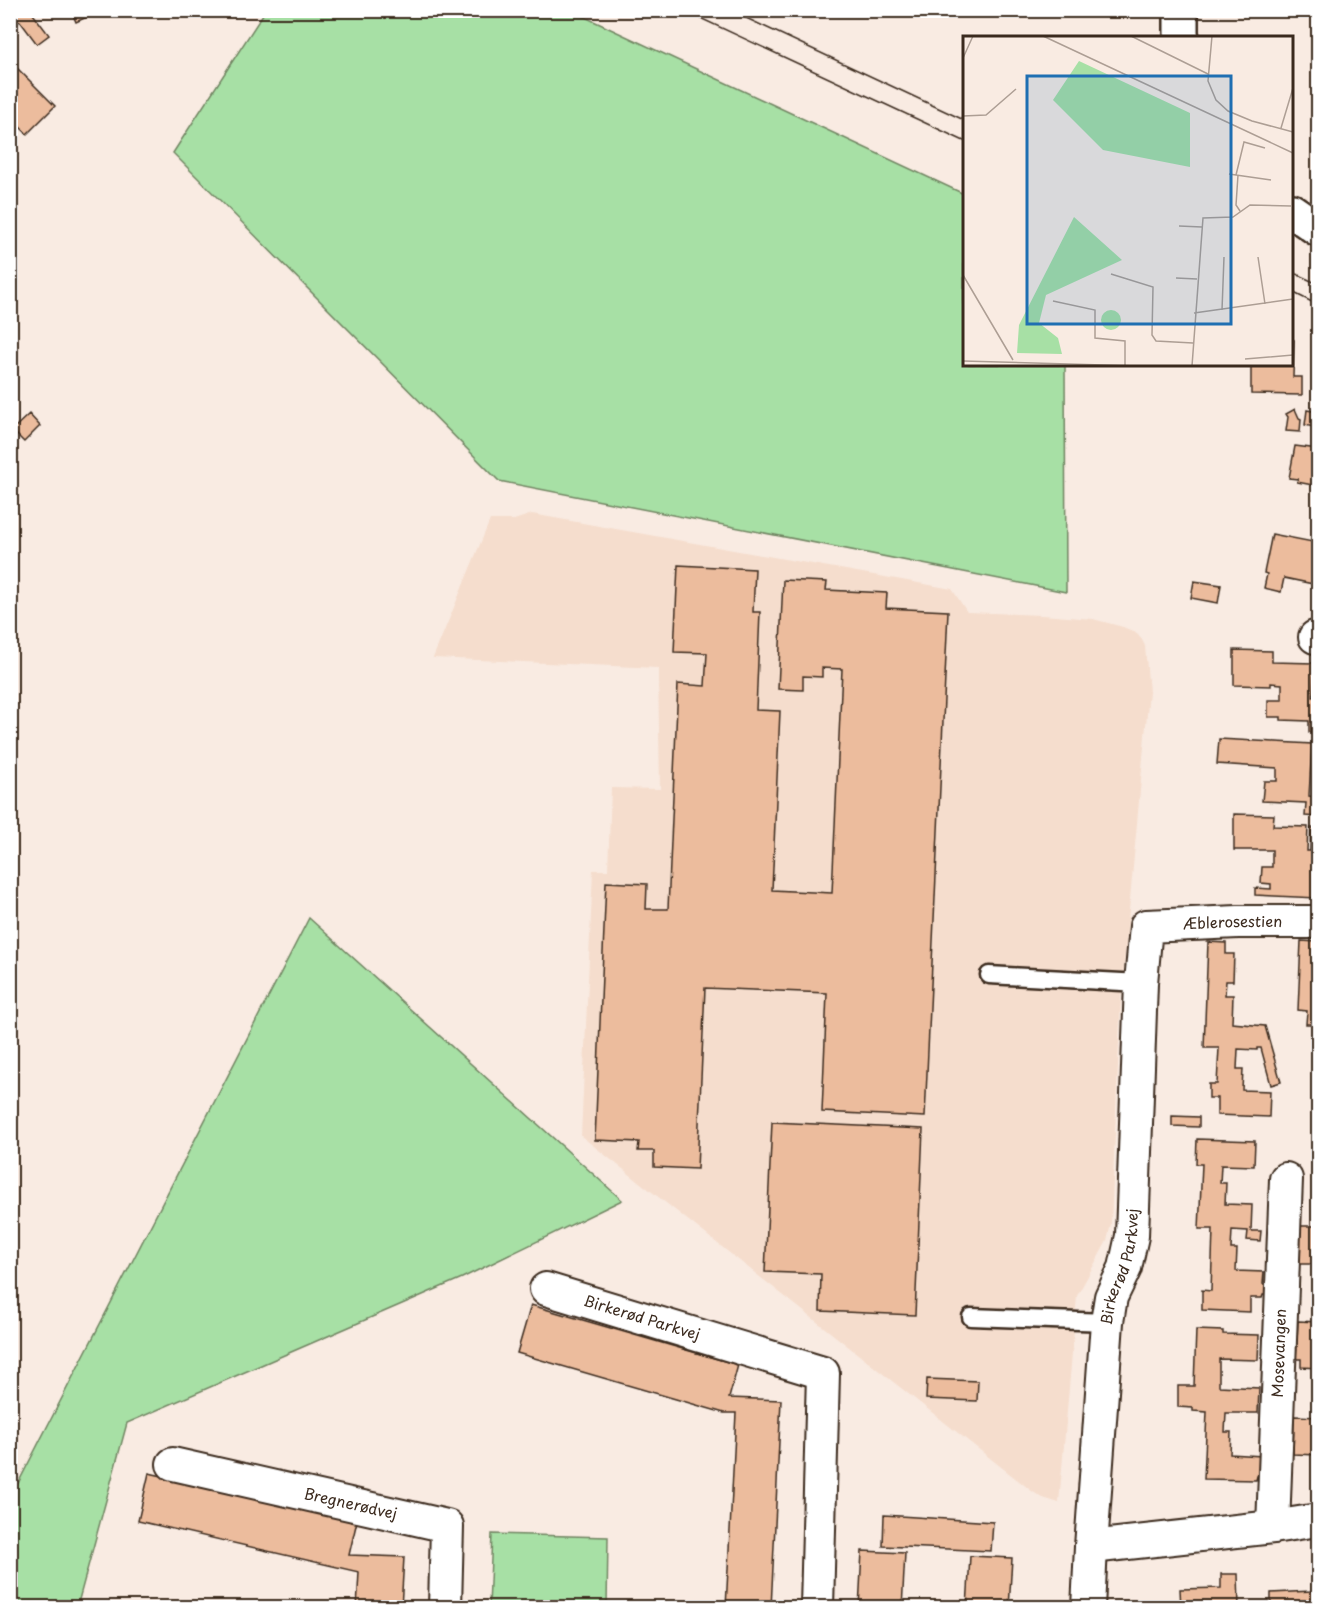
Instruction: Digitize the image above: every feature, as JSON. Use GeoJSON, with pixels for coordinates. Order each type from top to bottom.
{"type":"FeatureCollection","features":[{"type":"Feature","properties":{"kind":"street"},"geometry":{"type":"LineString","coordinates":[[1181,10],[1182,36]]}},
{"type":"Feature","properties":{"kind":"street"},"geometry":{"type":"LineString","coordinates":[[1293,212],[1318,229]]}},
{"type":"Feature","properties":{"kind":"street","name":"Æblerosestien"},"geometry":{"type":"LineString","coordinates":[[1146,926],[1238,922],[1318,922]]}},
{"type":"Feature","properties":{"kind":"street","name":"Birkerød Parkvej"},"geometry":{"type":"LineString","coordinates":[[1088,1608],[1107,1322],[1111,1297],[1125,1268],[1132,1236],[1141,983],[1146,926]]}},
{"type":"Feature","properties":{"kind":"street","name":"Mosevangen"},"geometry":{"type":"LineString","coordinates":[[1273,1527],[1287,1179]]}},
{"type":"Feature","properties":{"kind":"street","name":"Birkerød Parkvej"},"geometry":{"type":"LineString","coordinates":[[546,1289],[823,1373],[817,1608]]}},
{"type":"Feature","properties":{"kind":"street","name":"Bregnerødvej"},"geometry":{"type":"LineString","coordinates":[[173,1464],[447,1526],[445,1608]]}},
{"type":"Feature","properties":{"kind":"street"},"geometry":{"type":"LineString","coordinates":[[1091,1547],[1318,1520]]}},
{"type":"Feature","properties":{"kind":"lane"},"geometry":{"type":"LineString","coordinates":[[989,975],[1141,983]]}},
{"type":"Feature","properties":{"kind":"lane"},"geometry":{"type":"LineString","coordinates":[[971,1317],[1107,1322]]}},
{"type":"Feature","properties":{"kind":"shaded area"},"geometry":{"type":"Polygon","coordinates":[[[532,514],[952,589],[967,612],[1093,619],[1123,627],[1135,632],[1141,638],[1145,646],[1149,692],[1121,998],[1111,1224],[1107,1241],[1077,1296],[1059,1503],[1033,1492],[581,1136],[593,870],[608,870],[611,788],[660,789],[658,668],[433,658],[490,520],[514,520],[532,514]]]}},
{"type":"Feature","properties":{"kind":"green space"},"geometry":{"type":"Polygon","coordinates":[[[265,11],[572,11],[963,194],[963,366],[1065,366],[1066,592],[499,481],[173,153],[265,11]]]}},
{"type":"Feature","properties":{"kind":"green space"},"geometry":{"type":"Polygon","coordinates":[[[309,918],[622,1200],[462,1278],[127,1423],[77,1607],[11,1607],[11,1497],[309,918]]]}},
{"type":"Feature","properties":{"kind":"green space"},"geometry":{"type":"Polygon","coordinates":[[[492,1534],[608,1537],[607,1607],[489,1607],[492,1534]]]}},
{"type":"Feature","properties":{"kind":"building"},"geometry":{"type":"Polygon","coordinates":[[[10,10],[30,10],[49,35],[37,44],[20,21],[17,23],[10,15],[10,10]]]}},
{"type":"Feature","properties":{"kind":"building"},"geometry":{"type":"Polygon","coordinates":[[[71,10],[102,10],[76,22],[71,10]]]}},
{"type":"Feature","properties":{"kind":"building"},"geometry":{"type":"Polygon","coordinates":[[[10,61],[55,106],[27,134],[10,117],[10,61]]]}},
{"type":"Feature","properties":{"kind":"building"},"geometry":{"type":"Polygon","coordinates":[[[1294,340],[1293,377],[1302,377],[1302,395],[1251,394],[1251,366],[1293,366],[1294,340]]]}},
{"type":"Feature","properties":{"kind":"building"},"geometry":{"type":"Polygon","coordinates":[[[1295,409],[1301,419],[1300,432],[1286,431],[1288,417],[1286,414],[1295,409]]]}},
{"type":"Feature","properties":{"kind":"building"},"geometry":{"type":"Polygon","coordinates":[[[1307,410],[1318,412],[1318,428],[1305,425],[1307,410]]]}},
{"type":"Feature","properties":{"kind":"building"},"geometry":{"type":"Polygon","coordinates":[[[29,414],[40,426],[24,442],[12,430],[29,414]]]}},
{"type":"Feature","properties":{"kind":"building"},"geometry":{"type":"Polygon","coordinates":[[[1295,446],[1318,449],[1318,486],[1289,478],[1295,446]]]}},
{"type":"Feature","properties":{"kind":"building"},"geometry":{"type":"Polygon","coordinates":[[[1272,534],[1318,543],[1318,585],[1284,578],[1281,592],[1264,588],[1267,574],[1264,573],[1272,534]]]}},
{"type":"Feature","properties":{"kind":"building"},"geometry":{"type":"Polygon","coordinates":[[[678,565],[755,569],[753,612],[760,612],[756,710],[780,711],[772,890],[832,893],[842,669],[822,668],[822,677],[803,676],[803,690],[778,689],[783,580],[827,582],[826,590],[887,593],[886,608],[948,611],[925,1117],[822,1112],[827,993],[705,988],[697,1169],[654,1167],[654,1151],[638,1151],[639,1142],[595,1140],[606,882],[647,884],[646,909],[668,909],[678,684],[705,686],[707,653],[674,652],[678,565]]]}},
{"type":"Feature","properties":{"kind":"building"},"geometry":{"type":"Polygon","coordinates":[[[1194,581],[1221,585],[1218,603],[1191,598],[1194,581]]]}},
{"type":"Feature","properties":{"kind":"building"},"geometry":{"type":"Polygon","coordinates":[[[1234,650],[1272,651],[1272,662],[1314,663],[1313,697],[1318,697],[1318,732],[1309,732],[1309,721],[1268,717],[1268,700],[1282,700],[1282,684],[1234,685],[1234,650]]]}},
{"type":"Feature","properties":{"kind":"building"},"geometry":{"type":"Polygon","coordinates":[[[1219,739],[1312,744],[1309,796],[1318,797],[1318,817],[1305,816],[1306,803],[1262,801],[1264,781],[1277,781],[1277,768],[1217,764],[1219,739]]]}},
{"type":"Feature","properties":{"kind":"building"},"geometry":{"type":"Polygon","coordinates":[[[1234,814],[1274,815],[1273,826],[1308,827],[1307,851],[1310,851],[1311,828],[1318,828],[1318,898],[1255,895],[1255,888],[1271,889],[1271,884],[1261,883],[1262,867],[1272,867],[1272,850],[1234,850],[1234,814]]]}},
{"type":"Feature","properties":{"kind":"building"},"geometry":{"type":"Polygon","coordinates":[[[1301,941],[1318,942],[1318,1024],[1306,1024],[1307,1011],[1298,1010],[1301,941]]]}},
{"type":"Feature","properties":{"kind":"building"},"geometry":{"type":"Polygon","coordinates":[[[1208,942],[1226,943],[1226,954],[1234,954],[1233,981],[1226,981],[1225,995],[1233,995],[1232,1023],[1265,1026],[1281,1082],[1271,1085],[1261,1048],[1257,1050],[1238,1049],[1237,1069],[1243,1069],[1242,1090],[1270,1091],[1269,1117],[1217,1115],[1217,1098],[1209,1098],[1209,1084],[1217,1084],[1219,1048],[1204,1048],[1208,942]]]}},
{"type":"Feature","properties":{"kind":"building"},"geometry":{"type":"Polygon","coordinates":[[[1172,1116],[1199,1117],[1199,1127],[1172,1126],[1172,1116]]]}},
{"type":"Feature","properties":{"kind":"building"},"geometry":{"type":"Polygon","coordinates":[[[772,1122],[923,1129],[915,1315],[820,1311],[821,1274],[765,1272],[772,1122]]]}},
{"type":"Feature","properties":{"kind":"building"},"geometry":{"type":"Polygon","coordinates":[[[1197,1139],[1255,1141],[1254,1166],[1221,1165],[1220,1183],[1226,1183],[1225,1204],[1252,1205],[1251,1231],[1261,1231],[1260,1241],[1247,1240],[1248,1231],[1232,1230],[1231,1249],[1237,1249],[1236,1271],[1264,1272],[1263,1284],[1269,1284],[1268,1295],[1263,1295],[1262,1298],[1250,1298],[1250,1312],[1202,1310],[1202,1290],[1211,1291],[1213,1229],[1199,1229],[1202,1164],[1196,1164],[1197,1139]]]}},
{"type":"Feature","properties":{"kind":"building"},"geometry":{"type":"Polygon","coordinates":[[[1300,1226],[1318,1226],[1318,1264],[1299,1264],[1300,1226]]]}},
{"type":"Feature","properties":{"kind":"building"},"geometry":{"type":"Polygon","coordinates":[[[531,1305],[738,1365],[729,1398],[781,1400],[771,1608],[726,1608],[736,1413],[724,1413],[517,1353],[531,1305]]]}},
{"type":"Feature","properties":{"kind":"building"},"geometry":{"type":"Polygon","coordinates":[[[1298,1321],[1318,1322],[1318,1368],[1301,1367],[1301,1359],[1296,1359],[1298,1321]]]}},
{"type":"Feature","properties":{"kind":"building"},"geometry":{"type":"Polygon","coordinates":[[[1196,1330],[1223,1331],[1223,1334],[1259,1335],[1258,1360],[1219,1359],[1219,1386],[1259,1388],[1258,1413],[1226,1413],[1225,1432],[1231,1432],[1230,1454],[1262,1456],[1261,1476],[1257,1476],[1256,1480],[1204,1479],[1207,1412],[1178,1407],[1178,1386],[1194,1386],[1196,1330]]]}},
{"type":"Feature","properties":{"kind":"building"},"geometry":{"type":"Polygon","coordinates":[[[927,1379],[978,1381],[977,1401],[926,1399],[927,1379]]]}},
{"type":"Feature","properties":{"kind":"building"},"geometry":{"type":"Polygon","coordinates":[[[1294,1416],[1318,1417],[1318,1455],[1293,1454],[1294,1416]]]}},
{"type":"Feature","properties":{"kind":"building"},"geometry":{"type":"Polygon","coordinates":[[[149,1473],[357,1521],[349,1555],[404,1557],[401,1608],[357,1608],[359,1572],[138,1521],[149,1473]]]}},
{"type":"Feature","properties":{"kind":"building"},"geometry":{"type":"Polygon","coordinates":[[[884,1515],[993,1522],[991,1551],[883,1546],[884,1515]]]}},
{"type":"Feature","properties":{"kind":"building"},"geometry":{"type":"Polygon","coordinates":[[[862,1551],[905,1553],[902,1608],[859,1608],[862,1551]]]}},
{"type":"Feature","properties":{"kind":"building"},"geometry":{"type":"Polygon","coordinates":[[[970,1556],[1012,1558],[1009,1608],[967,1608],[970,1556]]]}},
{"type":"Feature","properties":{"kind":"building"},"geometry":{"type":"Polygon","coordinates":[[[1221,1574],[1238,1574],[1239,1608],[1181,1608],[1180,1589],[1221,1588],[1221,1574]]]}},
{"type":"Feature","properties":{"kind":"building"},"geometry":{"type":"Polygon","coordinates":[[[1312,1578],[1318,1578],[1318,1608],[1271,1608],[1271,1593],[1312,1591],[1312,1578]]]}},
{"type":"Feature","properties":{"kind":"tram line"},"geometry":{"type":"LineString","coordinates":[[683,10],[963,141]]}},
{"type":"Feature","properties":{"kind":"tram line"},"geometry":{"type":"LineString","coordinates":[[729,10],[963,120]]}},
{"type":"Feature","properties":{"kind":"tram line"},"geometry":{"type":"LineString","coordinates":[[1293,272],[1318,284]]}},
{"type":"Feature","properties":{"kind":"tram line"},"geometry":{"type":"LineString","coordinates":[[1293,292],[1318,305]]}}]}
